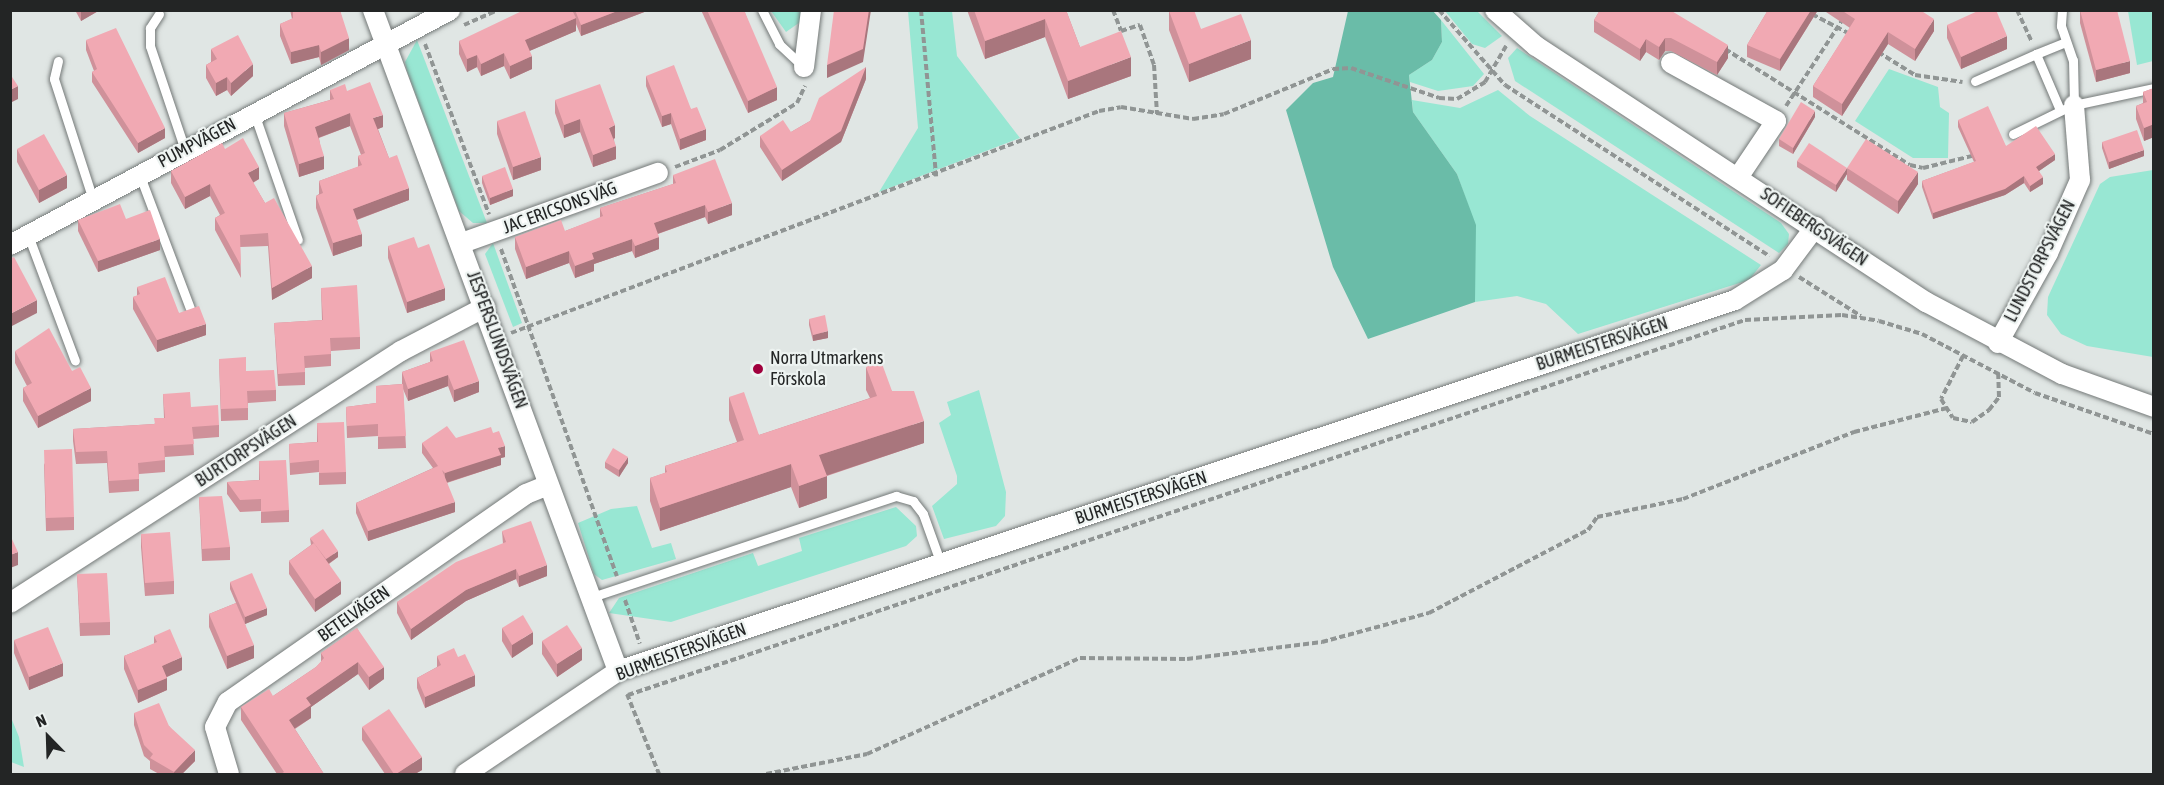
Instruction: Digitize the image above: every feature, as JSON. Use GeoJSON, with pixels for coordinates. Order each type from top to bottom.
{"type":"FeatureCollection","features":[{"type":"Feature","properties":{"kind":"street","name":"JESPERSLUNDSVÄGEN"},"geometry":{"type":"LineString","coordinates":[[373,10],[462,243],[589,598],[618,671]]}},
{"type":"Feature","properties":{"kind":"street","name":"PUMPVÄGEN"},"geometry":{"type":"LineString","coordinates":[[10,245],[254,113],[386,46],[418,25],[450,10]]}},
{"type":"Feature","properties":{"kind":"street"},"geometry":{"type":"LineString","coordinates":[[804,67],[811,10]]}},
{"type":"Feature","properties":{"kind":"street","name":"SOFIEBERGSVÄGEN"},"geometry":{"type":"LineString","coordinates":[[1495,10],[1556,59],[1998,343],[2062,374],[2154,407]]}},
{"type":"Feature","properties":{"kind":"street"},"geometry":{"type":"LineString","coordinates":[[1671,63],[1776,121],[1739,176]]}},
{"type":"Feature","properties":{"kind":"street","name":"LUNDSTORPSVÄGEN"},"geometry":{"type":"LineString","coordinates":[[1998,343],[2049,253],[2080,180],[2067,108]]}},
{"type":"Feature","properties":{"kind":"street","name":"JAC ERICSONS VÄG"},"geometry":{"type":"LineString","coordinates":[[462,243],[658,173]]}},
{"type":"Feature","properties":{"kind":"street","name":"BURMEISTERSVÄGEN"},"geometry":{"type":"LineString","coordinates":[[465,774],[618,671],[1735,300],[1783,270],[1815,227]]}},
{"type":"Feature","properties":{"kind":"street","name":"BURTORPSVÄGEN"},"geometry":{"type":"LineString","coordinates":[[10,603],[401,351],[485,307]]}},
{"type":"Feature","properties":{"kind":"street","name":"BETELVÄGEN"},"geometry":{"type":"LineString","coordinates":[[229,774],[215,727],[228,702],[526,494],[548,485]]}},
{"type":"Feature","properties":{"kind":"lane"},"geometry":{"type":"LineString","coordinates":[[762,10],[779,44],[804,67]]}},
{"type":"Feature","properties":{"kind":"lane","name":"LUNDSTORPSVÄGEN"},"geometry":{"type":"LineString","coordinates":[[2062,10],[2065,42],[2073,60],[2067,108]]}},
{"type":"Feature","properties":{"kind":"lane"},"geometry":{"type":"LineString","coordinates":[[159,14],[150,27],[150,46],[185,150]]}},
{"type":"Feature","properties":{"kind":"lane"},"geometry":{"type":"LineString","coordinates":[[1976,81],[2065,42]]}},
{"type":"Feature","properties":{"kind":"lane"},"geometry":{"type":"LineString","coordinates":[[2036,54],[2067,108]]}},
{"type":"Feature","properties":{"kind":"lane"},"geometry":{"type":"LineString","coordinates":[[58,62],[54,79],[93,200]]}},
{"type":"Feature","properties":{"kind":"lane"},"geometry":{"type":"LineString","coordinates":[[2013,134],[2067,108],[2154,88]]}},
{"type":"Feature","properties":{"kind":"lane"},"geometry":{"type":"LineString","coordinates":[[254,113],[298,240]]}},
{"type":"Feature","properties":{"kind":"lane"},"geometry":{"type":"LineString","coordinates":[[139,175],[190,308]]}},
{"type":"Feature","properties":{"kind":"lane"},"geometry":{"type":"LineString","coordinates":[[28,235],[75,361]]}},
{"type":"Feature","properties":{"kind":"lane"},"geometry":{"type":"LineString","coordinates":[[589,598],[896,496],[913,501],[924,514],[941,564]]}},
{"type":"Feature","properties":{"kind":"path"},"geometry":{"type":"LineString","coordinates":[[921,10],[936,176]]}},
{"type":"Feature","properties":{"kind":"path"},"geometry":{"type":"LineString","coordinates":[[1113,10],[1121,31],[1140,25],[1147,41],[1157,114]]}},
{"type":"Feature","properties":{"kind":"path"},"geometry":{"type":"LineString","coordinates":[[1439,10],[1492,73],[1774,260]]}},
{"type":"Feature","properties":{"kind":"path"},"geometry":{"type":"LineString","coordinates":[[1804,10],[1860,38]]}},
{"type":"Feature","properties":{"kind":"path"},"geometry":{"type":"LineString","coordinates":[[1776,121],[1849,10]]}},
{"type":"Feature","properties":{"kind":"path"},"geometry":{"type":"LineString","coordinates":[[2017,10],[2036,54]]}},
{"type":"Feature","properties":{"kind":"path"},"geometry":{"type":"LineString","coordinates":[[418,25],[495,232],[655,684]]}},
{"type":"Feature","properties":{"kind":"path"},"geometry":{"type":"LineString","coordinates":[[496,339],[936,176],[1099,111],[1121,107],[1193,119],[1224,114],[1333,69],[1351,68],[1440,98],[1476,92],[1492,73],[1508,42]]}},
{"type":"Feature","properties":{"kind":"path"},"geometry":{"type":"LineString","coordinates":[[1718,45],[1910,165],[1923,168],[1984,152]]}},
{"type":"Feature","properties":{"kind":"path"},"geometry":{"type":"LineString","coordinates":[[1869,45],[1915,75],[1976,81]]}},
{"type":"Feature","properties":{"kind":"path"},"geometry":{"type":"LineString","coordinates":[[658,173],[720,150],[797,103],[805,88],[804,67]]}},
{"type":"Feature","properties":{"kind":"path"},"geometry":{"type":"LineString","coordinates":[[1799,277],[1864,318]]}},
{"type":"Feature","properties":{"kind":"path"},"geometry":{"type":"LineString","coordinates":[[627,695],[1745,320],[1798,315],[1864,318],[1922,334],[2036,393],[2154,434]]}},
{"type":"Feature","properties":{"kind":"path"},"geometry":{"type":"LineString","coordinates":[[1963,356],[1941,399],[1953,418],[1972,422],[1999,397],[1998,374]]}},
{"type":"Feature","properties":{"kind":"path"},"geometry":{"type":"LineString","coordinates":[[766,774],[867,754],[1080,658],[1187,660],[1322,642],[1429,613],[1588,530],[1597,517],[1683,499],[1854,432],[1947,408]]}},
{"type":"Feature","properties":{"kind":"path"},"geometry":{"type":"LineString","coordinates":[[618,671],[659,774]]}},
{"type":"Feature","properties":{"kind":"green space"},"geometry":{"type":"Polygon","coordinates":[[[771,11],[804,11],[803,20],[786,32],[771,11]]]}},
{"type":"Feature","properties":{"kind":"green space"},"geometry":{"type":"Polygon","coordinates":[[[908,11],[952,11],[957,56],[1020,138],[879,192],[918,128],[908,11]]]}},
{"type":"Feature","properties":{"kind":"green space"},"geometry":{"type":"Polygon","coordinates":[[[1348,11],[1433,11],[1441,20],[1442,42],[1432,60],[1409,75],[1413,112],[1457,174],[1476,225],[1475,302],[1368,339],[1333,267],[1286,110],[1313,83],[1333,77],[1348,11]]]}},
{"type":"Feature","properties":{"kind":"green space"},"geometry":{"type":"Polygon","coordinates":[[[1445,11],[1477,11],[1502,36],[1485,48],[1472,44],[1445,11]]]}},
{"type":"Feature","properties":{"kind":"green space"},"geometry":{"type":"Polygon","coordinates":[[[2128,11],[2153,11],[2153,61],[2137,65],[2128,11]]]}},
{"type":"Feature","properties":{"kind":"green space"},"geometry":{"type":"Polygon","coordinates":[[[1441,20],[1484,74],[1473,86],[1438,91],[1410,82],[1409,75],[1432,60],[1442,42],[1441,20]]]}},
{"type":"Feature","properties":{"kind":"green space"},"geometry":{"type":"Polygon","coordinates":[[[417,40],[487,223],[473,223],[459,211],[407,71],[405,62],[417,40]]]}},
{"type":"Feature","properties":{"kind":"green space"},"geometry":{"type":"Polygon","coordinates":[[[1517,48],[1781,223],[1789,234],[1788,244],[1779,253],[1515,81],[1508,58],[1517,48]]]}},
{"type":"Feature","properties":{"kind":"green space"},"geometry":{"type":"Polygon","coordinates":[[[1889,69],[1938,87],[1940,107],[1949,113],[1948,158],[1913,158],[1855,121],[1889,69]]]}},
{"type":"Feature","properties":{"kind":"green space"},"geometry":{"type":"Polygon","coordinates":[[[1498,90],[1530,116],[1761,265],[1749,280],[1578,334],[1546,304],[1517,296],[1475,302],[1475,225],[1457,174],[1413,112],[1412,100],[1460,108],[1498,90]]]}},
{"type":"Feature","properties":{"kind":"green space"},"geometry":{"type":"Polygon","coordinates":[[[2153,170],[2153,357],[2087,346],[2061,334],[2047,315],[2048,297],[2100,184],[2110,177],[2153,170]]]}},
{"type":"Feature","properties":{"kind":"green space"},"geometry":{"type":"Polygon","coordinates":[[[493,243],[522,323],[513,327],[485,254],[493,243]]]}},
{"type":"Feature","properties":{"kind":"green space"},"geometry":{"type":"Polygon","coordinates":[[[979,390],[1006,492],[1005,516],[996,526],[944,539],[932,506],[957,484],[957,476],[939,423],[951,415],[947,402],[979,390]]]}},
{"type":"Feature","properties":{"kind":"green space"},"geometry":{"type":"Polygon","coordinates":[[[637,506],[652,548],[671,543],[676,559],[602,580],[594,574],[578,523],[611,509],[637,506]]]}},
{"type":"Feature","properties":{"kind":"green space"},"geometry":{"type":"Polygon","coordinates":[[[896,507],[916,526],[917,536],[906,546],[671,622],[609,613],[619,598],[753,553],[758,566],[802,551],[799,538],[896,507]]]}},
{"type":"Feature","properties":{"kind":"green space"},"geometry":{"type":"Polygon","coordinates":[[[10,715],[19,737],[24,767],[11,762],[10,715]]]}},
{"type":"Feature","properties":{"kind":"building"},"geometry":{"type":"Polygon","coordinates":[[[293,10],[340,10],[349,38],[321,52],[319,45],[291,52],[280,24],[293,18],[293,10]]]}},
{"type":"Feature","properties":{"kind":"building"},"geometry":{"type":"Polygon","coordinates":[[[524,10],[572,10],[576,18],[525,40],[532,56],[510,66],[504,53],[481,64],[477,55],[467,59],[459,41],[524,10]]]}},
{"type":"Feature","properties":{"kind":"building"},"geometry":{"type":"Polygon","coordinates":[[[575,10],[620,10],[581,25],[575,10]]]}},
{"type":"Feature","properties":{"kind":"building"},"geometry":{"type":"Polygon","coordinates":[[[707,10],[744,10],[777,87],[748,101],[707,10]]]}},
{"type":"Feature","properties":{"kind":"building"},"geometry":{"type":"Polygon","coordinates":[[[834,10],[869,10],[863,49],[827,65],[834,10]]]}},
{"type":"Feature","properties":{"kind":"building"},"geometry":{"type":"Polygon","coordinates":[[[974,10],[1066,10],[1080,47],[1121,31],[1131,57],[1068,81],[1045,19],[985,41],[974,10]]]}},
{"type":"Feature","properties":{"kind":"building"},"geometry":{"type":"Polygon","coordinates":[[[1194,10],[1201,29],[1241,14],[1251,40],[1189,64],[1169,11],[1194,10]]]}},
{"type":"Feature","properties":{"kind":"building"},"geometry":{"type":"Polygon","coordinates":[[[1600,10],[1670,10],[1728,45],[1717,62],[1671,38],[1665,38],[1659,47],[1646,39],[1640,49],[1594,20],[1600,10]]]}},
{"type":"Feature","properties":{"kind":"building"},"geometry":{"type":"Polygon","coordinates":[[[1768,10],[1811,10],[1780,59],[1747,45],[1768,10]]]}},
{"type":"Feature","properties":{"kind":"building"},"geometry":{"type":"Polygon","coordinates":[[[1841,10],[1920,10],[1934,19],[1915,49],[1888,32],[1842,104],[1813,86],[1855,19],[1841,10]]]}},
{"type":"Feature","properties":{"kind":"building"},"geometry":{"type":"Polygon","coordinates":[[[1980,10],[1996,10],[2007,36],[1961,57],[1947,25],[1980,10]]]}},
{"type":"Feature","properties":{"kind":"building"},"geometry":{"type":"Polygon","coordinates":[[[2080,10],[2117,10],[2130,61],[2096,70],[2080,10]]]}},
{"type":"Feature","properties":{"kind":"building"},"geometry":{"type":"Polygon","coordinates":[[[116,28],[165,128],[138,143],[92,72],[97,69],[86,40],[116,28]]]}},
{"type":"Feature","properties":{"kind":"building"},"geometry":{"type":"Polygon","coordinates":[[[238,35],[253,64],[231,83],[227,77],[216,83],[206,65],[217,59],[211,49],[238,35]]]}},
{"type":"Feature","properties":{"kind":"building"},"geometry":{"type":"Polygon","coordinates":[[[674,65],[691,109],[697,107],[706,129],[680,139],[671,113],[662,116],[646,76],[674,65]]]}},
{"type":"Feature","properties":{"kind":"building"},"geometry":{"type":"Polygon","coordinates":[[[866,67],[841,131],[782,170],[760,136],[783,120],[791,132],[810,121],[819,98],[866,67]]]}},
{"type":"Feature","properties":{"kind":"building"},"geometry":{"type":"Polygon","coordinates":[[[10,74],[18,86],[10,90],[10,74]]]}},
{"type":"Feature","properties":{"kind":"building"},"geometry":{"type":"Polygon","coordinates":[[[370,82],[383,115],[373,118],[389,158],[397,155],[409,188],[353,209],[362,234],[333,243],[316,196],[323,193],[319,181],[362,165],[358,156],[365,153],[350,113],[315,127],[324,156],[299,164],[284,113],[334,99],[330,90],[345,84],[347,91],[370,82]]]}},
{"type":"Feature","properties":{"kind":"building"},"geometry":{"type":"Polygon","coordinates":[[[600,84],[615,125],[609,128],[616,146],[593,155],[580,119],[564,125],[555,100],[600,84]]]}},
{"type":"Feature","properties":{"kind":"building"},"geometry":{"type":"Polygon","coordinates":[[[2154,88],[2154,124],[2144,128],[2136,106],[2147,102],[2143,92],[2154,88]]]}},
{"type":"Feature","properties":{"kind":"building"},"geometry":{"type":"Polygon","coordinates":[[[1801,102],[1815,111],[1793,148],[1779,139],[1801,102]]]}},
{"type":"Feature","properties":{"kind":"building"},"geometry":{"type":"Polygon","coordinates":[[[1988,106],[2006,146],[2036,126],[2055,154],[2036,167],[2043,177],[2030,186],[2024,176],[2005,189],[1933,213],[1922,181],[1976,161],[1958,120],[1988,106]]]}},
{"type":"Feature","properties":{"kind":"building"},"geometry":{"type":"Polygon","coordinates":[[[525,111],[541,157],[513,167],[497,121],[525,111]]]}},
{"type":"Feature","properties":{"kind":"building"},"geometry":{"type":"Polygon","coordinates":[[[2137,130],[2144,150],[2109,162],[2102,142],[2137,130]]]}},
{"type":"Feature","properties":{"kind":"building"},"geometry":{"type":"Polygon","coordinates":[[[44,134],[67,175],[39,190],[17,149],[44,134]]]}},
{"type":"Feature","properties":{"kind":"building"},"geometry":{"type":"Polygon","coordinates":[[[243,138],[259,167],[248,173],[265,203],[274,198],[312,266],[272,288],[268,233],[240,235],[241,266],[215,218],[225,213],[210,184],[185,197],[171,171],[222,143],[225,149],[243,138]]]}},
{"type":"Feature","properties":{"kind":"building"},"geometry":{"type":"Polygon","coordinates":[[[1866,139],[1918,172],[1898,201],[1847,168],[1866,139]]]}},
{"type":"Feature","properties":{"kind":"building"},"geometry":{"type":"Polygon","coordinates":[[[1809,143],[1847,168],[1836,185],[1797,161],[1809,143]]]}},
{"type":"Feature","properties":{"kind":"building"},"geometry":{"type":"Polygon","coordinates":[[[715,159],[732,203],[708,212],[705,205],[654,223],[659,237],[635,246],[632,239],[592,253],[594,259],[575,266],[569,251],[526,267],[515,237],[561,220],[565,231],[603,216],[600,208],[676,183],[673,175],[715,159]]]}},
{"type":"Feature","properties":{"kind":"building"},"geometry":{"type":"Polygon","coordinates":[[[505,167],[513,189],[490,198],[482,176],[505,167]]]}},
{"type":"Feature","properties":{"kind":"building"},"geometry":{"type":"Polygon","coordinates":[[[120,204],[126,219],[150,210],[160,239],[98,261],[78,220],[120,204]]]}},
{"type":"Feature","properties":{"kind":"building"},"geometry":{"type":"Polygon","coordinates":[[[414,237],[418,248],[429,244],[445,288],[407,302],[388,246],[414,237]]]}},
{"type":"Feature","properties":{"kind":"building"},"geometry":{"type":"Polygon","coordinates":[[[14,257],[37,300],[10,314],[10,259],[14,257]]]}},
{"type":"Feature","properties":{"kind":"building"},"geometry":{"type":"Polygon","coordinates":[[[165,277],[179,313],[199,306],[206,324],[157,340],[133,297],[140,294],[137,287],[165,277]]]}},
{"type":"Feature","properties":{"kind":"building"},"geometry":{"type":"Polygon","coordinates":[[[357,285],[360,337],[330,338],[331,354],[304,356],[305,372],[278,374],[274,323],[323,320],[321,288],[357,285]]]}},
{"type":"Feature","properties":{"kind":"building"},"geometry":{"type":"Polygon","coordinates":[[[825,315],[828,331],[813,335],[809,319],[825,315]]]}},
{"type":"Feature","properties":{"kind":"building"},"geometry":{"type":"Polygon","coordinates":[[[49,328],[72,371],[80,367],[91,388],[38,416],[23,388],[32,383],[15,351],[49,328]]]}},
{"type":"Feature","properties":{"kind":"building"},"geometry":{"type":"Polygon","coordinates":[[[464,340],[479,381],[454,390],[448,375],[408,389],[402,372],[433,361],[430,352],[464,340]]]}},
{"type":"Feature","properties":{"kind":"building"},"geometry":{"type":"Polygon","coordinates":[[[246,357],[246,371],[274,370],[276,390],[247,391],[248,408],[221,409],[219,359],[246,357]]]}},
{"type":"Feature","properties":{"kind":"building"},"geometry":{"type":"Polygon","coordinates":[[[881,361],[892,391],[914,391],[924,421],[819,455],[827,476],[799,486],[791,464],[660,508],[650,478],[667,472],[665,466],[744,440],[729,397],[744,392],[759,435],[877,396],[866,367],[881,361]]]}},
{"type":"Feature","properties":{"kind":"building"},"geometry":{"type":"Polygon","coordinates":[[[403,384],[406,436],[378,437],[378,424],[347,426],[346,407],[376,403],[376,386],[403,384]]]}},
{"type":"Feature","properties":{"kind":"building"},"geometry":{"type":"Polygon","coordinates":[[[190,392],[191,407],[218,405],[219,425],[192,427],[194,444],[164,446],[165,460],[138,463],[139,479],[109,481],[107,451],[76,452],[73,429],[155,424],[154,418],[165,418],[163,394],[190,392]]]}},
{"type":"Feature","properties":{"kind":"building"},"geometry":{"type":"Polygon","coordinates":[[[344,422],[346,472],[319,473],[319,460],[290,463],[289,444],[318,442],[317,423],[344,422]]]}},
{"type":"Feature","properties":{"kind":"building"},"geometry":{"type":"Polygon","coordinates":[[[447,426],[456,438],[491,427],[493,433],[499,431],[505,446],[498,448],[501,455],[445,473],[442,470],[455,502],[368,531],[356,503],[438,466],[422,443],[447,426]]]}},
{"type":"Feature","properties":{"kind":"building"},"geometry":{"type":"Polygon","coordinates":[[[613,448],[628,457],[619,470],[605,462],[613,448]]]}},
{"type":"Feature","properties":{"kind":"building"},"geometry":{"type":"Polygon","coordinates":[[[72,449],[74,517],[46,518],[44,450],[72,449]]]}},
{"type":"Feature","properties":{"kind":"building"},"geometry":{"type":"Polygon","coordinates":[[[286,460],[289,510],[261,512],[261,499],[240,500],[227,482],[260,480],[259,461],[286,460]]]}},
{"type":"Feature","properties":{"kind":"building"},"geometry":{"type":"Polygon","coordinates":[[[222,496],[230,547],[202,549],[199,497],[222,496]]]}},
{"type":"Feature","properties":{"kind":"building"},"geometry":{"type":"Polygon","coordinates":[[[531,521],[547,565],[519,576],[516,569],[466,590],[411,629],[397,602],[456,562],[506,542],[502,531],[531,521]]]}},
{"type":"Feature","properties":{"kind":"building"},"geometry":{"type":"Polygon","coordinates":[[[323,529],[338,551],[326,559],[310,538],[323,529]]]}},
{"type":"Feature","properties":{"kind":"building"},"geometry":{"type":"Polygon","coordinates":[[[170,532],[174,581],[145,583],[141,534],[170,532]]]}},
{"type":"Feature","properties":{"kind":"building"},"geometry":{"type":"Polygon","coordinates":[[[10,535],[18,552],[10,555],[10,535]]]}},
{"type":"Feature","properties":{"kind":"building"},"geometry":{"type":"Polygon","coordinates":[[[314,543],[341,581],[315,599],[289,561],[314,543]]]}},
{"type":"Feature","properties":{"kind":"building"},"geometry":{"type":"Polygon","coordinates":[[[107,573],[110,622],[80,623],[77,574],[107,573]]]}},
{"type":"Feature","properties":{"kind":"building"},"geometry":{"type":"Polygon","coordinates":[[[252,573],[267,608],[245,617],[230,582],[252,573]]]}},
{"type":"Feature","properties":{"kind":"building"},"geometry":{"type":"Polygon","coordinates":[[[236,603],[254,645],[227,656],[209,614],[236,603]]]}},
{"type":"Feature","properties":{"kind":"building"},"geometry":{"type":"Polygon","coordinates":[[[523,615],[533,632],[512,645],[502,628],[523,615]]]}},
{"type":"Feature","properties":{"kind":"building"},"geometry":{"type":"Polygon","coordinates":[[[567,625],[582,648],[557,664],[542,641],[567,625]]]}},
{"type":"Feature","properties":{"kind":"building"},"geometry":{"type":"Polygon","coordinates":[[[48,627],[63,663],[29,677],[14,640],[48,627]]]}},
{"type":"Feature","properties":{"kind":"building"},"geometry":{"type":"Polygon","coordinates":[[[357,628],[384,667],[369,677],[358,662],[306,698],[311,705],[289,720],[324,774],[281,774],[284,772],[241,707],[269,689],[273,696],[316,667],[324,658],[321,653],[357,628]]]}},
{"type":"Feature","properties":{"kind":"building"},"geometry":{"type":"Polygon","coordinates":[[[170,629],[182,657],[162,666],[167,678],[138,690],[124,656],[157,642],[154,636],[170,629]]]}},
{"type":"Feature","properties":{"kind":"building"},"geometry":{"type":"Polygon","coordinates":[[[454,648],[458,657],[465,654],[475,675],[425,697],[417,678],[441,665],[437,656],[454,648]]]}},
{"type":"Feature","properties":{"kind":"building"},"geometry":{"type":"Polygon","coordinates":[[[159,703],[169,726],[195,750],[174,772],[150,758],[153,754],[144,745],[134,713],[159,703]]]}},
{"type":"Feature","properties":{"kind":"building"},"geometry":{"type":"Polygon","coordinates":[[[389,709],[422,757],[396,774],[362,727],[389,709]]]}},
{"type":"Feature","properties":{"kind":"place","name":"Norra Utmarkens Förskola"},"geometry":{"type":"Point","coordinates":[758,369]}}]}
